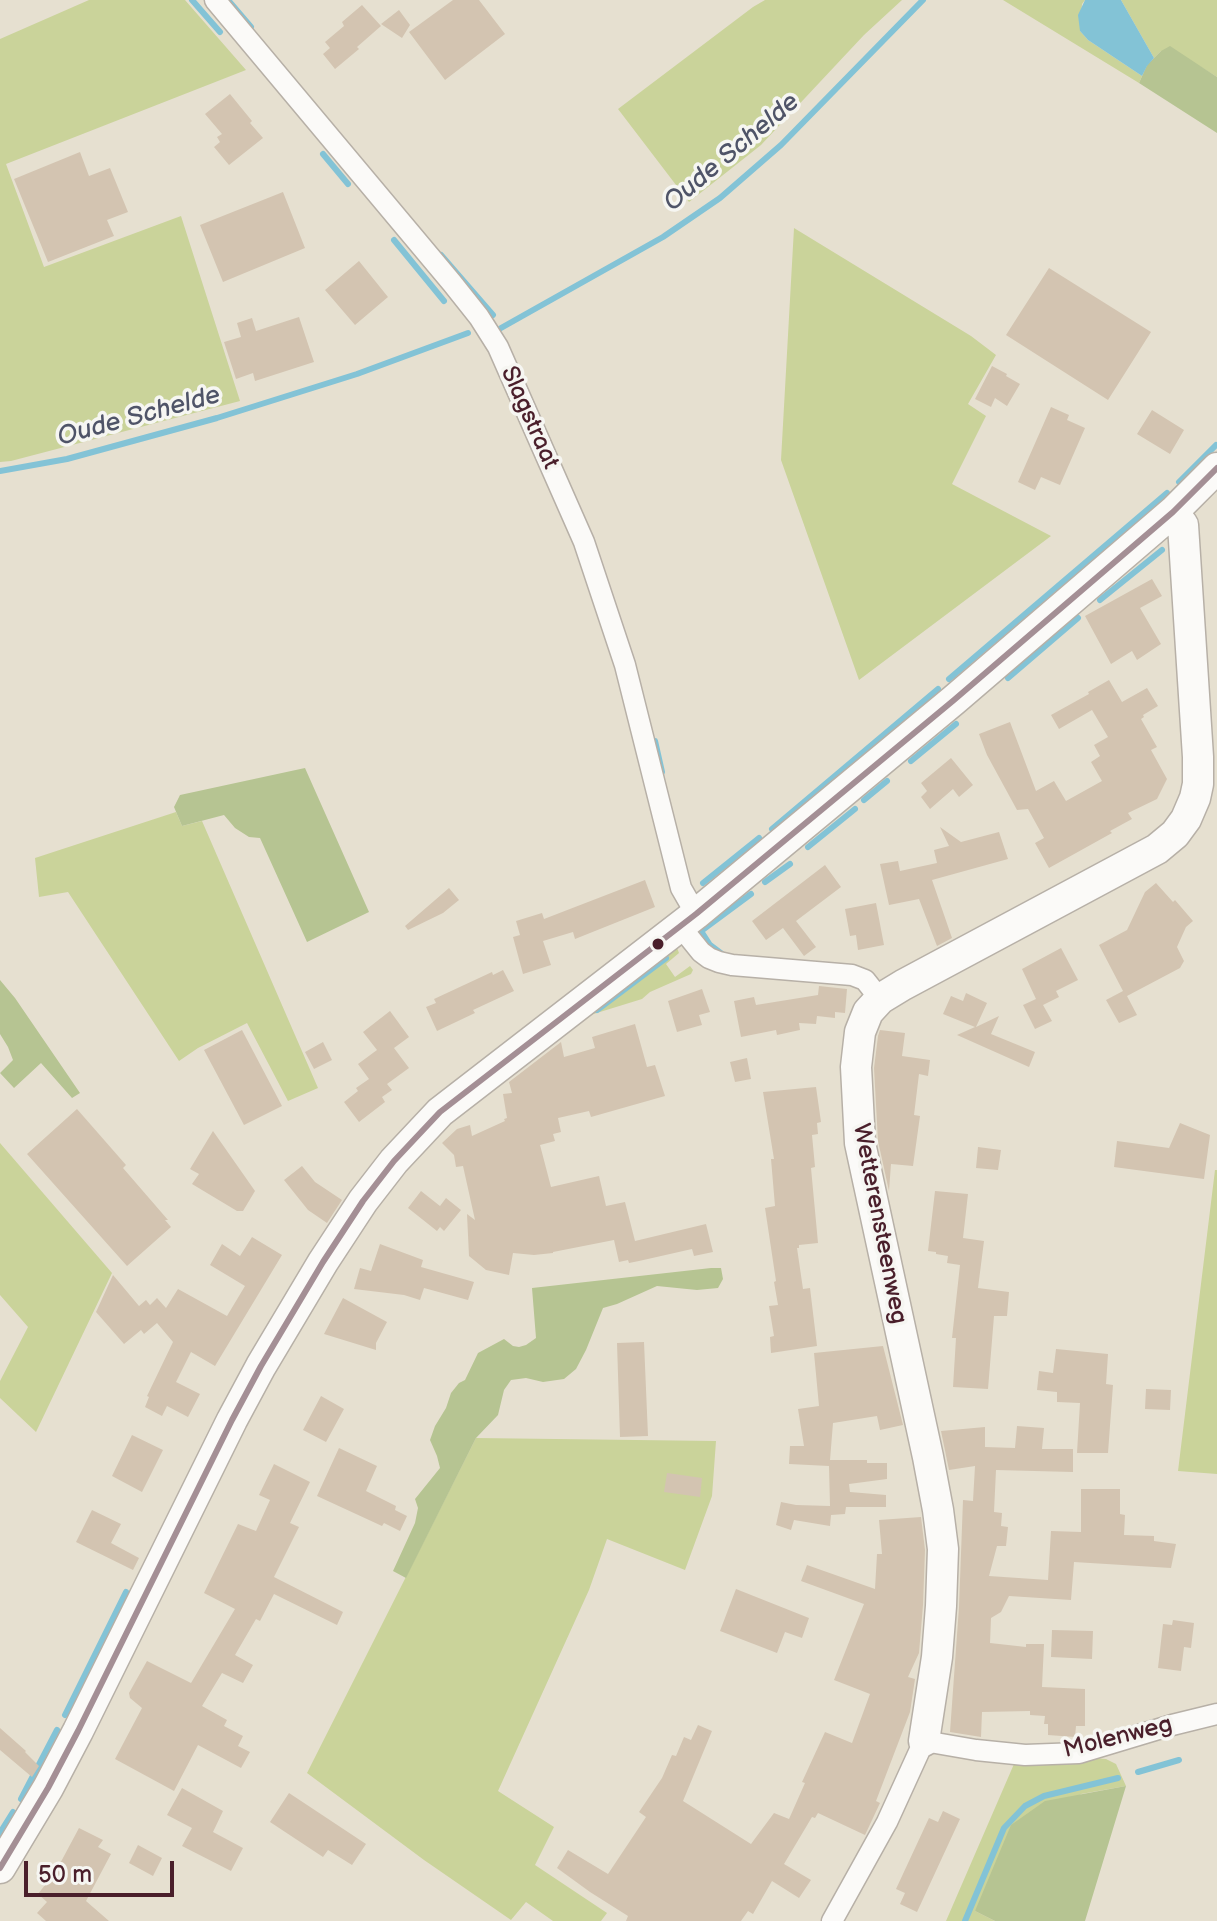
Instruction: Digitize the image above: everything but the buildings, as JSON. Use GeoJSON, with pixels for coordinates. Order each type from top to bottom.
{"type":"FeatureCollection","features":[{"type":"Feature","properties":{"kind":"street","name":"Slagstraat"},"geometry":{"type":"LineString","coordinates":[[215,0],[452,283],[498,347],[584,542],[625,665],[688,920],[701,952],[709,958],[732,965],[852,975],[865,980],[880,999]]}},
{"type":"Feature","properties":{"kind":"street"},"geometry":{"type":"LineString","coordinates":[[0,1868],[73,1742],[261,1366],[323,1262],[394,1161],[440,1112],[688,920],[954,700],[1173,512],[1217,468]]}},
{"type":"Feature","properties":{"kind":"street","name":"Wetterensteenweg"},"geometry":{"type":"LineString","coordinates":[[832,1921],[887,1822],[924,1741],[937,1657],[943,1563],[938,1510],[928,1457],[860,1143],[856,1067],[860,1032],[868,1012],[880,999],[1157,849],[1175,834],[1195,798],[1207,785],[1195,706],[1183,525],[1173,512]]}},
{"type":"Feature","properties":{"kind":"street","name":"Molenweg"},"geometry":{"type":"LineString","coordinates":[[924,1741],[1025,1755],[1079,1753],[1217,1714]]}},
{"type":"Feature","properties":{"kind":"green space"},"geometry":{"type":"Polygon","coordinates":[[[89,0],[185,0],[246,70],[6,164],[44,267],[181,216],[240,401],[0,462],[0,39],[89,0]]]}},
{"type":"Feature","properties":{"kind":"green space"},"geometry":{"type":"Polygon","coordinates":[[[765,0],[902,0],[864,35],[761,145],[689,202],[618,109],[765,0]]]}},
{"type":"Feature","properties":{"kind":"green space"},"geometry":{"type":"Polygon","coordinates":[[[1003,0],[1085,0],[1080,31],[1088,40],[1142,76],[1139,83],[1003,0]]]}},
{"type":"Feature","properties":{"kind":"green space"},"geometry":{"type":"Polygon","coordinates":[[[1121,0],[1217,0],[1217,77],[1161,51],[1154,58],[1121,0]]]}},
{"type":"Feature","properties":{"kind":"green space"},"geometry":{"type":"Polygon","coordinates":[[[1170,46],[1217,77],[1217,133],[1139,83],[1147,65],[1170,46]]]}},
{"type":"Feature","properties":{"kind":"green space"},"geometry":{"type":"Polygon","coordinates":[[[794,228],[971,336],[996,355],[968,404],[986,416],[952,484],[1051,536],[859,680],[781,460],[794,228]]]}},
{"type":"Feature","properties":{"kind":"green space"},"geometry":{"type":"Polygon","coordinates":[[[305,768],[369,912],[307,942],[260,838],[249,837],[235,828],[224,815],[182,826],[174,807],[180,795],[305,768]]]}},
{"type":"Feature","properties":{"kind":"green space"},"geometry":{"type":"Polygon","coordinates":[[[176,812],[182,826],[202,821],[318,1088],[288,1101],[247,1023],[179,1061],[68,892],[39,897],[35,858],[176,812]]]}},
{"type":"Feature","properties":{"kind":"green space"},"geometry":{"type":"Polygon","coordinates":[[[676,945],[679,953],[666,964],[675,977],[690,966],[693,970],[691,974],[650,992],[642,999],[587,1016],[676,945]]]}},
{"type":"Feature","properties":{"kind":"green space"},"geometry":{"type":"Polygon","coordinates":[[[0,980],[80,1093],[72,1098],[41,1063],[14,1088],[0,1073],[13,1060],[0,1034],[0,980]]]}},
{"type":"Feature","properties":{"kind":"green space"},"geometry":{"type":"Polygon","coordinates":[[[0,1143],[112,1273],[36,1432],[0,1398],[0,1381],[28,1327],[0,1295],[0,1143]]]}},
{"type":"Feature","properties":{"kind":"green space"},"geometry":{"type":"Polygon","coordinates":[[[1217,1170],[1217,1474],[1178,1471],[1217,1170]]]}},
{"type":"Feature","properties":{"kind":"green space"},"geometry":{"type":"Polygon","coordinates":[[[721,1268],[723,1279],[718,1288],[697,1290],[657,1286],[603,1308],[576,1369],[564,1379],[543,1382],[526,1378],[511,1380],[504,1390],[498,1415],[476,1438],[406,1578],[393,1571],[415,1523],[418,1508],[415,1499],[440,1468],[430,1440],[451,1393],[465,1380],[478,1353],[504,1339],[519,1347],[536,1338],[532,1288],[721,1268]]]}},
{"type":"Feature","properties":{"kind":"green space"},"geometry":{"type":"Polygon","coordinates":[[[476,1438],[716,1441],[712,1496],[685,1570],[607,1539],[589,1590],[498,1791],[554,1827],[535,1865],[607,1913],[601,1921],[553,1921],[526,1902],[511,1920],[307,1773],[476,1438]]]}},
{"type":"Feature","properties":{"kind":"green space"},"geometry":{"type":"Polygon","coordinates":[[[1093,1758],[1116,1764],[1126,1786],[1081,1794],[975,1911],[995,1921],[946,1921],[1014,1764],[1052,1764],[1093,1758]]]}},
{"type":"Feature","properties":{"kind":"green space"},"geometry":{"type":"Polygon","coordinates":[[[1126,1786],[1085,1921],[995,1921],[975,1911],[1011,1825],[1045,1801],[1126,1786]]]}},
{"type":"Feature","properties":{"kind":"water"},"geometry":{"type":"Polygon","coordinates":[[[1085,0],[1121,0],[1154,58],[1142,76],[1088,40],[1080,31],[1078,15],[1085,0]]]}},
{"type":"Feature","properties":{"kind":"waterway"},"geometry":{"type":"LineString","coordinates":[[192,0],[220,32]]}},
{"type":"Feature","properties":{"kind":"waterway"},"geometry":{"type":"LineString","coordinates":[[228,0],[251,27]]}},
{"type":"Feature","properties":{"kind":"waterway","name":"Oude Schelde"},"geometry":{"type":"LineString","coordinates":[[501,328],[663,237],[720,198],[781,145],[923,0]]}},
{"type":"Feature","properties":{"kind":"waterway"},"geometry":{"type":"LineString","coordinates":[[323,154],[348,184]]}},
{"type":"Feature","properties":{"kind":"waterway"},"geometry":{"type":"LineString","coordinates":[[394,240],[444,301]]}},
{"type":"Feature","properties":{"kind":"waterway"},"geometry":{"type":"LineString","coordinates":[[441,255],[493,315]]}},
{"type":"Feature","properties":{"kind":"waterway","name":"Oude Schelde"},"geometry":{"type":"LineString","coordinates":[[0,471],[67,459],[217,418],[357,374],[468,333]]}},
{"type":"Feature","properties":{"kind":"waterway"},"geometry":{"type":"LineString","coordinates":[[1179,482],[1216,445]]}},
{"type":"Feature","properties":{"kind":"waterway"},"geometry":{"type":"LineString","coordinates":[[949,679],[1167,493]]}},
{"type":"Feature","properties":{"kind":"waterway"},"geometry":{"type":"LineString","coordinates":[[1100,600],[1162,550]]}},
{"type":"Feature","properties":{"kind":"waterway"},"geometry":{"type":"LineString","coordinates":[[1008,678],[1078,618]]}},
{"type":"Feature","properties":{"kind":"waterway"},"geometry":{"type":"LineString","coordinates":[[772,829],[938,689]]}},
{"type":"Feature","properties":{"kind":"waterway"},"geometry":{"type":"LineString","coordinates":[[911,761],[956,724]]}},
{"type":"Feature","properties":{"kind":"waterway"},"geometry":{"type":"LineString","coordinates":[[655,741],[662,772]]}},
{"type":"Feature","properties":{"kind":"waterway"},"geometry":{"type":"LineString","coordinates":[[864,800],[887,781]]}},
{"type":"Feature","properties":{"kind":"waterway"},"geometry":{"type":"LineString","coordinates":[[808,847],[855,809]]}},
{"type":"Feature","properties":{"kind":"waterway"},"geometry":{"type":"LineString","coordinates":[[703,883],[759,838]]}},
{"type":"Feature","properties":{"kind":"waterway"},"geometry":{"type":"LineString","coordinates":[[765,882],[790,864]]}},
{"type":"Feature","properties":{"kind":"waterway"},"geometry":{"type":"LineString","coordinates":[[722,954],[710,945],[701,931],[751,894]]}},
{"type":"Feature","properties":{"kind":"waterway"},"geometry":{"type":"LineString","coordinates":[[597,1010],[666,958]]}},
{"type":"Feature","properties":{"kind":"waterway"},"geometry":{"type":"LineString","coordinates":[[65,1715],[126,1592]]}},
{"type":"Feature","properties":{"kind":"waterway"},"geometry":{"type":"LineString","coordinates":[[21,1799],[57,1730]]}},
{"type":"Feature","properties":{"kind":"waterway"},"geometry":{"type":"LineString","coordinates":[[1138,1772],[1179,1760]]}},
{"type":"Feature","properties":{"kind":"waterway"},"geometry":{"type":"LineString","coordinates":[[965,1921],[1004,1828],[1025,1806],[1044,1796],[1118,1778]]}},
{"type":"Feature","properties":{"kind":"waterway"},"geometry":{"type":"LineString","coordinates":[[0,1833],[13,1812]]}},
{"type":"Feature","properties":{"kind":"transit line"},"geometry":{"type":"LineString","coordinates":[[0,1868],[78,1731],[261,1366],[323,1262],[394,1161],[440,1112],[696,914],[954,700],[1173,512],[1217,468]]}}]}
